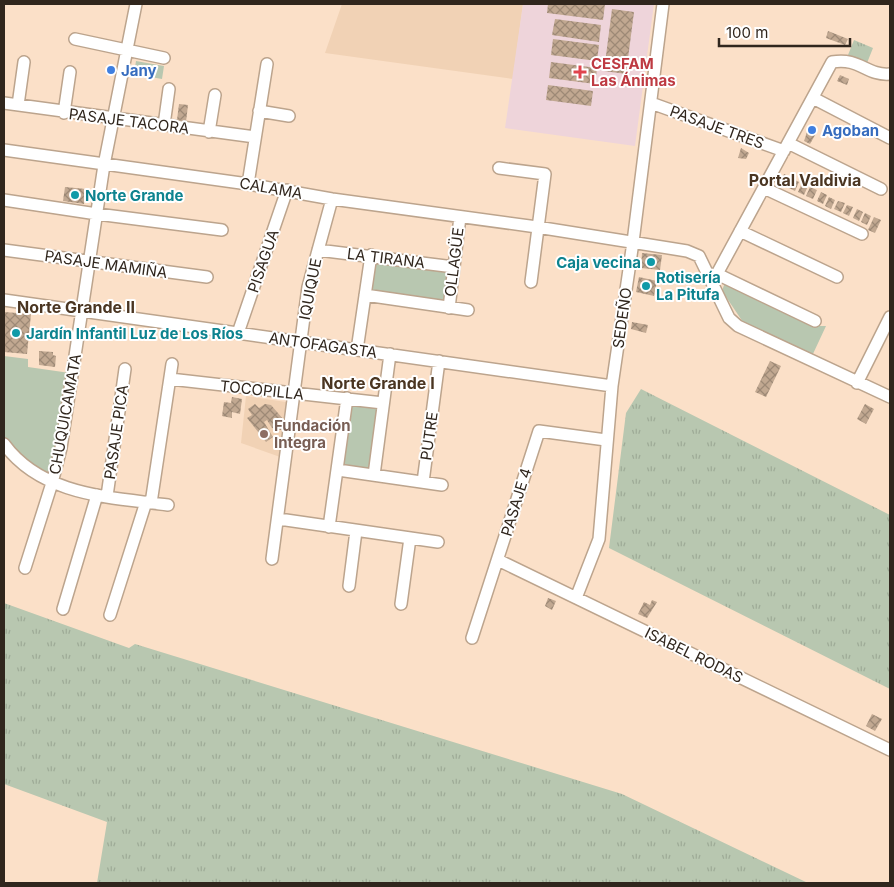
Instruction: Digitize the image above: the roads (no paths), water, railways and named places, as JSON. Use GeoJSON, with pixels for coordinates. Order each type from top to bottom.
{"type":"FeatureCollection","features":[{"type":"Feature","properties":{"kind":"street","name":"CHUQUICAMATA"},"geometry":{"type":"LineString","coordinates":[[25,568],[61,448],[104,165],[136,4]]}},
{"type":"Feature","properties":{"kind":"street","name":"SEDEÑO"},"geometry":{"type":"LineString","coordinates":[[576,598],[599,539],[612,386],[633,242],[663,4]]}},
{"type":"Feature","properties":{"kind":"street"},"geometry":{"type":"LineString","coordinates":[[75,39],[164,58]]}},
{"type":"Feature","properties":{"kind":"street"},"geometry":{"type":"LineString","coordinates":[[890,80],[885,74],[847,60],[832,62],[715,278],[730,318],[738,326],[856,383],[890,397]]}},
{"type":"Feature","properties":{"kind":"street"},"geometry":{"type":"LineString","coordinates":[[18,105],[24,62]]}},
{"type":"Feature","properties":{"kind":"street"},"geometry":{"type":"LineString","coordinates":[[248,184],[267,64]]}},
{"type":"Feature","properties":{"kind":"street"},"geometry":{"type":"LineString","coordinates":[[64,113],[70,72]]}},
{"type":"Feature","properties":{"kind":"street"},"geometry":{"type":"LineString","coordinates":[[164,125],[169,89]]}},
{"type":"Feature","properties":{"kind":"street"},"geometry":{"type":"LineString","coordinates":[[209,132],[215,95]]}},
{"type":"Feature","properties":{"kind":"street"},"geometry":{"type":"LineString","coordinates":[[813,98],[890,138]]}},
{"type":"Feature","properties":{"kind":"street","name":"PASAJE TRES"},"geometry":{"type":"LineString","coordinates":[[651,102],[786,147],[881,189]]}},
{"type":"Feature","properties":{"kind":"street","name":"PASAJE TACORA"},"geometry":{"type":"LineString","coordinates":[[4,103],[64,113],[255,137]]}},
{"type":"Feature","properties":{"kind":"street"},"geometry":{"type":"LineString","coordinates":[[259,111],[289,116]]}},
{"type":"Feature","properties":{"kind":"street","name":"CALAMA"},"geometry":{"type":"LineString","coordinates":[[4,150],[248,184],[332,200],[537,227],[680,250],[698,256],[715,278]]}},
{"type":"Feature","properties":{"kind":"street"},"geometry":{"type":"LineString","coordinates":[[499,168],[545,174],[531,282]]}},
{"type":"Feature","properties":{"kind":"street"},"geometry":{"type":"LineString","coordinates":[[764,188],[862,234]]}},
{"type":"Feature","properties":{"kind":"street","name":"PISAGUA"},"geometry":{"type":"LineString","coordinates":[[238,333],[287,190]]}},
{"type":"Feature","properties":{"kind":"street"},"geometry":{"type":"LineString","coordinates":[[4,200],[222,230]]}},
{"type":"Feature","properties":{"kind":"street","name":"IQUIQUE"},"geometry":{"type":"LineString","coordinates":[[272,559],[279,519],[308,287],[332,200]]}},
{"type":"Feature","properties":{"kind":"street","name":"OLLAGÜE"},"geometry":{"type":"LineString","coordinates":[[449,308],[460,217]]}},
{"type":"Feature","properties":{"kind":"street"},"geometry":{"type":"LineString","coordinates":[[740,231],[837,277]]}},
{"type":"Feature","properties":{"kind":"street","name":"PASAJE MAMIÑA"},"geometry":{"type":"LineString","coordinates":[[4,250],[207,277]]}},
{"type":"Feature","properties":{"kind":"street","name":"LA TIRANA"},"geometry":{"type":"LineString","coordinates":[[318,250],[371,255],[454,267]]}},
{"type":"Feature","properties":{"kind":"street"},"geometry":{"type":"LineString","coordinates":[[357,350],[371,255]]}},
{"type":"Feature","properties":{"kind":"street"},"geometry":{"type":"LineString","coordinates":[[715,278],[815,321]]}},
{"type":"Feature","properties":{"kind":"street"},"geometry":{"type":"LineString","coordinates":[[365,295],[468,310]]}},
{"type":"Feature","properties":{"kind":"street","name":"ANTOFAGASTA"},"geometry":{"type":"LineString","coordinates":[[4,300],[612,386]]}},
{"type":"Feature","properties":{"kind":"street"},"geometry":{"type":"LineString","coordinates":[[856,383],[890,317]]}},
{"type":"Feature","properties":{"kind":"street"},"geometry":{"type":"LineString","coordinates":[[374,475],[390,354]]}},
{"type":"Feature","properties":{"kind":"street","name":"PUTRE"},"geometry":{"type":"LineString","coordinates":[[423,482],[439,361]]}},
{"type":"Feature","properties":{"kind":"street"},"geometry":{"type":"LineString","coordinates":[[110,615],[148,502],[172,364]]}},
{"type":"Feature","properties":{"kind":"street","name":"PASAJE PICA"},"geometry":{"type":"LineString","coordinates":[[63,609],[102,496],[125,368]]}},
{"type":"Feature","properties":{"kind":"street","name":"TOCOPILLA"},"geometry":{"type":"LineString","coordinates":[[170,379],[383,403]]}},
{"type":"Feature","properties":{"kind":"street"},"geometry":{"type":"LineString","coordinates":[[329,527],[347,398]]}},
{"type":"Feature","properties":{"kind":"street","name":"PASAJE 4"},"geometry":{"type":"LineString","coordinates":[[472,638],[535,438],[539,431],[606,440]]}},
{"type":"Feature","properties":{"kind":"street"},"geometry":{"type":"LineString","coordinates":[[4,444],[23,464],[52,483],[102,496],[168,505]]}},
{"type":"Feature","properties":{"kind":"street"},"geometry":{"type":"LineString","coordinates":[[338,470],[442,485]]}},
{"type":"Feature","properties":{"kind":"street"},"geometry":{"type":"LineString","coordinates":[[279,519],[438,542]]}},
{"type":"Feature","properties":{"kind":"street"},"geometry":{"type":"LineString","coordinates":[[349,586],[356,531]]}},
{"type":"Feature","properties":{"kind":"street"},"geometry":{"type":"LineString","coordinates":[[401,604],[410,538]]}},
{"type":"Feature","properties":{"kind":"street","name":"ISABEL RODAS"},"geometry":{"type":"LineString","coordinates":[[498,560],[890,750]]}},
{"type":"Feature","properties":{"kind":"place","name":"Jany"},"geometry":{"type":"Point","coordinates":[111,70]}},
{"type":"Feature","properties":{"kind":"place","name":"CESFAM Las Ánimas"},"geometry":{"type":"Point","coordinates":[580,72]}},
{"type":"Feature","properties":{"kind":"place","name":"Agoban"},"geometry":{"type":"Point","coordinates":[812,130]}},
{"type":"Feature","properties":{"kind":"place","name":"Norte Grande"},"geometry":{"type":"Point","coordinates":[75,195]}},
{"type":"Feature","properties":{"kind":"place","name":"Caja vecina"},"geometry":{"type":"Point","coordinates":[651,262]}},
{"type":"Feature","properties":{"kind":"place","name":"Rotisería La Pitufa"},"geometry":{"type":"Point","coordinates":[646,286]}},
{"type":"Feature","properties":{"kind":"place","name":"Jardín Infantil Luz de Los Ríos"},"geometry":{"type":"Point","coordinates":[16,333]}},
{"type":"Feature","properties":{"kind":"place","name":"Fundación Integra"},"geometry":{"type":"Point","coordinates":[264,434]}},
{"type":"Feature","properties":{"kind":"district","name":"Portal Valdivia"},"geometry":{"type":"Point","coordinates":[805,180]}},
{"type":"Feature","properties":{"kind":"district","name":"Norte Grande II"},"geometry":{"type":"Point","coordinates":[76,307]}},
{"type":"Feature","properties":{"kind":"district","name":"Norte Grande I"},"geometry":{"type":"Point","coordinates":[378,383]}}]}
